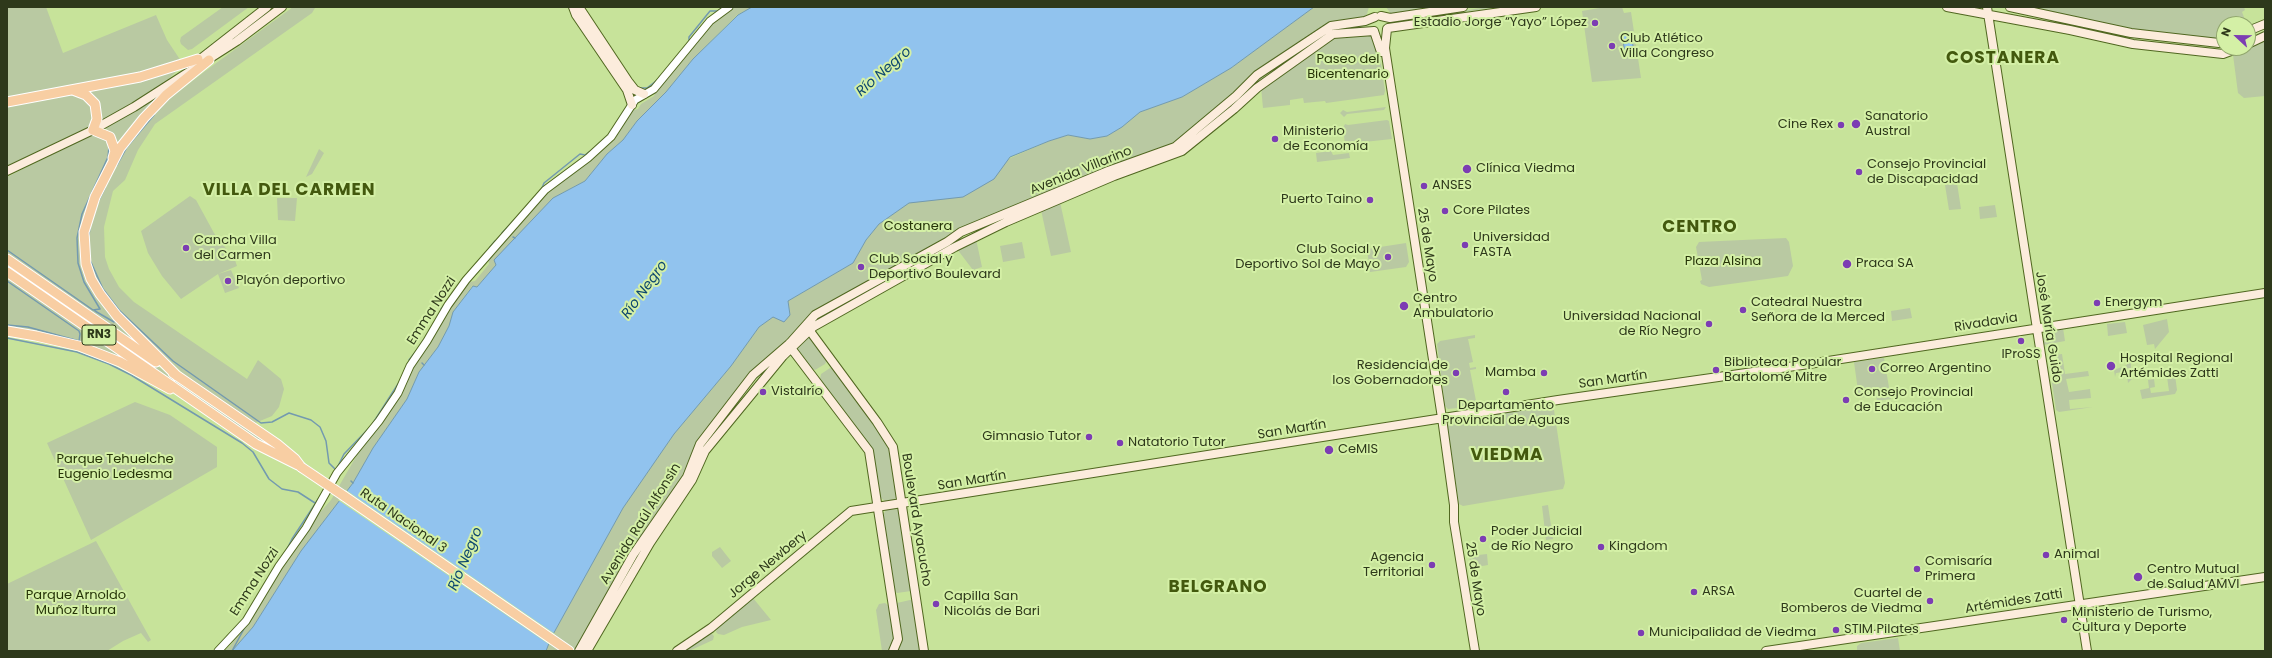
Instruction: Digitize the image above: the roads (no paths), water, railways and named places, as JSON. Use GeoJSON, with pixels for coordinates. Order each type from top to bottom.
{"type":"FeatureCollection","features":[{"type":"Feature","properties":{"kind":"highway"},"geometry":{"type":"LineString","coordinates":[[7,102],[140,77],[198,59]]}},
{"type":"Feature","properties":{"kind":"highway"},"geometry":{"type":"LineString","coordinates":[[109,169],[120,148],[144,118],[166,96],[209,60]]}},
{"type":"Feature","properties":{"kind":"highway"},"geometry":{"type":"LineString","coordinates":[[72,90],[86,95],[95,104],[97,119],[93,130],[107,134],[113,140],[114,156],[86,222],[83,244],[87,270],[94,285],[116,316],[177,376]]}},
{"type":"Feature","properties":{"kind":"highway","name":"RN3"},"geometry":{"type":"LineString","coordinates":[[7,259],[277,444],[295,458],[301,466]]}},
{"type":"Feature","properties":{"kind":"highway","name":"RN3"},"geometry":{"type":"LineString","coordinates":[[7,272],[256,444],[301,466]]}},
{"type":"Feature","properties":{"kind":"highway"},"geometry":{"type":"LineString","coordinates":[[7,332],[36,336],[78,346],[120,362],[157,383],[190,398]]}},
{"type":"Feature","properties":{"kind":"highway","name":"Ruta Nacional 3"},"geometry":{"type":"LineString","coordinates":[[301,466],[569,651]]}},
{"type":"Feature","properties":{"kind":"main road"},"geometry":{"type":"LineString","coordinates":[[183,74],[198,59],[267,7]]}},
{"type":"Feature","properties":{"kind":"main road"},"geometry":{"type":"LineString","coordinates":[[7,171],[93,130],[134,106],[183,74],[209,60],[282,7]]}},
{"type":"Feature","properties":{"kind":"main road"},"geometry":{"type":"LineString","coordinates":[[573,7],[576,15],[627,90],[632,105]]}},
{"type":"Feature","properties":{"kind":"main road"},"geometry":{"type":"LineString","coordinates":[[579,7],[628,81],[635,90],[644,94]]}},
{"type":"Feature","properties":{"kind":"main road","name":"Avenida Villarino"},"geometry":{"type":"LineString","coordinates":[[790,345],[822,311],[899,269],[961,232],[1108,171],[1175,147],[1236,96],[1257,75],[1331,26],[1365,21],[1378,16],[1390,18],[1463,7]]}},
{"type":"Feature","properties":{"kind":"main road"},"geometry":{"type":"LineString","coordinates":[[1374,31],[1382,33],[1387,28],[1536,7]]}},
{"type":"Feature","properties":{"kind":"main road"},"geometry":{"type":"LineString","coordinates":[[1947,7],[1988,11],[2133,44],[2216,53]]}},
{"type":"Feature","properties":{"kind":"main road"},"geometry":{"type":"LineString","coordinates":[[2010,7],[2131,33],[2216,43]]}},
{"type":"Feature","properties":{"kind":"main road","name":"José María Guido"},"geometry":{"type":"LineString","coordinates":[[1988,11],[2087,651]]}},
{"type":"Feature","properties":{"kind":"main road"},"geometry":{"type":"LineString","coordinates":[[1378,16],[1387,20],[1387,28]]}},
{"type":"Feature","properties":{"kind":"main road","name":"25 de Mayo"},"geometry":{"type":"LineString","coordinates":[[1378,16],[1371,23],[1381,49],[1440,419]]}},
{"type":"Feature","properties":{"kind":"main road","name":"25 de Mayo"},"geometry":{"type":"LineString","coordinates":[[1387,28],[1385,48],[1440,419],[1450,506],[1453,511],[1475,651]]}},
{"type":"Feature","properties":{"kind":"main road","name":"Avenida Villarino"},"geometry":{"type":"LineString","coordinates":[[807,327],[955,247],[1006,222],[1114,176],[1182,151],[1234,109],[1257,88],[1333,34],[1374,31]]}},
{"type":"Feature","properties":{"kind":"main road","name":"Rivadavia"},"geometry":{"type":"LineString","coordinates":[[1710,378],[2265,293]]}},
{"type":"Feature","properties":{"kind":"main road","name":"Boulevard Ayacucho"},"geometry":{"type":"LineString","coordinates":[[807,327],[877,422],[893,447],[924,651]]}},
{"type":"Feature","properties":{"kind":"main road"},"geometry":{"type":"LineString","coordinates":[[790,345],[869,451],[898,639],[893,651]]}},
{"type":"Feature","properties":{"kind":"main road","name":"Avenida Raúl Alfonsín"},"geometry":{"type":"LineString","coordinates":[[579,651],[633,555],[687,478],[700,444],[753,375],[790,345]]}},
{"type":"Feature","properties":{"kind":"main road","name":"Avenida Raúl Alfonsín"},"geometry":{"type":"LineString","coordinates":[[588,651],[650,543],[692,480],[705,451],[790,345]]}},
{"type":"Feature","properties":{"kind":"main road","name":"San Martín"},"geometry":{"type":"LineString","coordinates":[[878,507],[1710,378]]}},
{"type":"Feature","properties":{"kind":"main road","name":"Jorge Newbery"},"geometry":{"type":"LineString","coordinates":[[677,651],[711,628],[852,511],[878,507]]}},
{"type":"Feature","properties":{"kind":"main road","name":"Artémides Zatti"},"geometry":{"type":"LineString","coordinates":[[1766,651],[2265,577]]}},
{"type":"Feature","properties":{"kind":"street","name":"Emma Nozzi"},"geometry":{"type":"LineString","coordinates":[[218,651],[246,621],[279,566],[306,528],[337,473],[376,425],[398,392],[410,366],[428,341],[448,304],[498,242],[545,190],[588,158],[611,137],[635,100],[654,89],[710,21],[729,7]]}},
{"type":"Feature","properties":{"kind":"water","name":"Río Negro"},"geometry":{"type":"Polygon","coordinates":[[[752,7],[1314,7],[1231,68],[1182,97],[1140,112],[1122,127],[1107,136],[1090,139],[1068,135],[1049,141],[1010,157],[994,179],[963,197],[909,203],[879,224],[866,240],[853,263],[788,301],[790,315],[784,322],[773,317],[759,327],[731,366],[674,434],[623,508],[551,638],[546,651],[232,651],[253,627],[301,551],[353,483],[373,448],[407,399],[419,372],[438,347],[449,326],[453,312],[473,286],[477,287],[496,265],[494,260],[553,198],[585,181],[607,154],[623,140],[637,121],[666,92],[693,59],[738,15],[752,7]]]}},
{"type":"Feature","properties":{"kind":"water"},"geometry":{"type":"Polygon","coordinates":[[[1631,33],[1634,52],[1625,53],[1622,34],[1631,33]]]}},
{"type":"Feature","properties":{"kind":"waterway"},"geometry":{"type":"LineString","coordinates":[[689,42],[689,37],[710,11],[718,11],[722,8]]}},
{"type":"Feature","properties":{"kind":"waterway"},"geometry":{"type":"LineString","coordinates":[[640,88],[647,88],[656,81]]}},
{"type":"Feature","properties":{"kind":"waterway"},"geometry":{"type":"LineString","coordinates":[[117,165],[127,147],[154,115]]}},
{"type":"Feature","properties":{"kind":"waterway"},"geometry":{"type":"LineString","coordinates":[[7,250],[93,310],[100,309],[84,282],[78,263],[77,238],[82,214],[108,157],[109,147]]}},
{"type":"Feature","properties":{"kind":"waterway"},"geometry":{"type":"LineString","coordinates":[[542,188],[544,183],[580,154],[585,155],[589,152]]}},
{"type":"Feature","properties":{"kind":"waterway"},"geometry":{"type":"LineString","coordinates":[[97,204],[105,188]]}},
{"type":"Feature","properties":{"kind":"waterway"},"geometry":{"type":"LineString","coordinates":[[502,233],[519,215]]}},
{"type":"Feature","properties":{"kind":"waterway"},"geometry":{"type":"LineString","coordinates":[[89,235],[90,227]]}},
{"type":"Feature","properties":{"kind":"waterway"},"geometry":{"type":"LineString","coordinates":[[490,247],[495,241]]}},
{"type":"Feature","properties":{"kind":"waterway"},"geometry":{"type":"LineString","coordinates":[[90,260],[103,289],[119,310],[173,361],[261,423],[272,422],[289,413],[311,420],[320,427],[326,441],[329,463],[336,470]]}},
{"type":"Feature","properties":{"kind":"waterway"},"geometry":{"type":"LineString","coordinates":[[7,281],[79,331],[79,341],[28,327],[7,325]]}},
{"type":"Feature","properties":{"kind":"waterway"},"geometry":{"type":"LineString","coordinates":[[441,309],[444,305]]}},
{"type":"Feature","properties":{"kind":"waterway"},"geometry":{"type":"LineString","coordinates":[[95,311],[114,322]]}},
{"type":"Feature","properties":{"kind":"waterway"},"geometry":{"type":"LineString","coordinates":[[7,338],[77,352],[109,364],[131,375],[242,443],[253,452],[269,479],[282,489],[298,492],[315,503]]}},
{"type":"Feature","properties":{"kind":"waterway"},"geometry":{"type":"LineString","coordinates":[[409,360],[417,350]]}},
{"type":"Feature","properties":{"kind":"waterway"},"geometry":{"type":"LineString","coordinates":[[373,423],[398,384]]}},
{"type":"Feature","properties":{"kind":"waterway"},"geometry":{"type":"LineString","coordinates":[[337,468],[344,454],[371,426]]}},
{"type":"Feature","properties":{"kind":"waterway"},"geometry":{"type":"LineString","coordinates":[[286,551],[292,539],[319,498]]}},
{"type":"Feature","properties":{"kind":"waterway"},"geometry":{"type":"LineString","coordinates":[[232,651],[245,627]]}},
{"type":"Feature","properties":{"kind":"place","name":"Estadio Jorge “Yayo” López"},"geometry":{"type":"Point","coordinates":[1595,23]}},
{"type":"Feature","properties":{"kind":"place","name":"Club Atlético Villa Congreso"},"geometry":{"type":"Point","coordinates":[1612,46]}},
{"type":"Feature","properties":{"kind":"place","name":"Sanatorio Austral"},"geometry":{"type":"Point","coordinates":[1856,124]}},
{"type":"Feature","properties":{"kind":"place","name":"Cine Rex"},"geometry":{"type":"Point","coordinates":[1841,125]}},
{"type":"Feature","properties":{"kind":"place","name":"Ministerio de Economía"},"geometry":{"type":"Point","coordinates":[1275,139]}},
{"type":"Feature","properties":{"kind":"place","name":"Clínica Viedma"},"geometry":{"type":"Point","coordinates":[1467,169]}},
{"type":"Feature","properties":{"kind":"place","name":"Consejo Provincial de Discapacidad"},"geometry":{"type":"Point","coordinates":[1859,172]}},
{"type":"Feature","properties":{"kind":"place","name":"ANSES"},"geometry":{"type":"Point","coordinates":[1424,186]}},
{"type":"Feature","properties":{"kind":"place","name":"Puerto Taino"},"geometry":{"type":"Point","coordinates":[1370,200]}},
{"type":"Feature","properties":{"kind":"place","name":"Core Pilates"},"geometry":{"type":"Point","coordinates":[1445,211]}},
{"type":"Feature","properties":{"kind":"place","name":"Universidad FASTA"},"geometry":{"type":"Point","coordinates":[1465,245]}},
{"type":"Feature","properties":{"kind":"place","name":"Cancha Villa del Carmen"},"geometry":{"type":"Point","coordinates":[186,248]}},
{"type":"Feature","properties":{"kind":"place","name":"Club Social y Deportivo Sol de Mayo"},"geometry":{"type":"Point","coordinates":[1388,257]}},
{"type":"Feature","properties":{"kind":"place","name":"Praca SA"},"geometry":{"type":"Point","coordinates":[1847,264]}},
{"type":"Feature","properties":{"kind":"place","name":"Club Social y Deportivo Boulevard"},"geometry":{"type":"Point","coordinates":[861,267]}},
{"type":"Feature","properties":{"kind":"place","name":"Playón deportivo"},"geometry":{"type":"Point","coordinates":[228,281]}},
{"type":"Feature","properties":{"kind":"place","name":"Energym"},"geometry":{"type":"Point","coordinates":[2097,303]}},
{"type":"Feature","properties":{"kind":"place","name":"Centro Ambulatorio"},"geometry":{"type":"Point","coordinates":[1404,306]}},
{"type":"Feature","properties":{"kind":"place","name":"Catedral Nuestra Señora de la Merced"},"geometry":{"type":"Point","coordinates":[1743,310]}},
{"type":"Feature","properties":{"kind":"place","name":"Universidad Nacional de Río Negro"},"geometry":{"type":"Point","coordinates":[1709,324]}},
{"type":"Feature","properties":{"kind":"place","name":"IProSS"},"geometry":{"type":"Point","coordinates":[2021,341]}},
{"type":"Feature","properties":{"kind":"place","name":"Hospital Regional Artémides Zatti"},"geometry":{"type":"Point","coordinates":[2111,366]}},
{"type":"Feature","properties":{"kind":"place","name":"Correo Argentino"},"geometry":{"type":"Point","coordinates":[1872,369]}},
{"type":"Feature","properties":{"kind":"place","name":"Biblioteca Popular Bartolomé Mitre"},"geometry":{"type":"Point","coordinates":[1716,370]}},
{"type":"Feature","properties":{"kind":"place","name":"Residencia de los Gobernadores"},"geometry":{"type":"Point","coordinates":[1456,373]}},
{"type":"Feature","properties":{"kind":"place","name":"Mamba"},"geometry":{"type":"Point","coordinates":[1544,373]}},
{"type":"Feature","properties":{"kind":"place","name":"Vistalrío"},"geometry":{"type":"Point","coordinates":[763,392]}},
{"type":"Feature","properties":{"kind":"place","name":"Departamento Provincial de Aguas"},"geometry":{"type":"Point","coordinates":[1506,392]}},
{"type":"Feature","properties":{"kind":"place","name":"Consejo Provincial de Educación"},"geometry":{"type":"Point","coordinates":[1846,400]}},
{"type":"Feature","properties":{"kind":"place","name":"Gimnasio Tutor"},"geometry":{"type":"Point","coordinates":[1089,437]}},
{"type":"Feature","properties":{"kind":"place","name":"Natatorio Tutor"},"geometry":{"type":"Point","coordinates":[1120,443]}},
{"type":"Feature","properties":{"kind":"place","name":"CeMIS"},"geometry":{"type":"Point","coordinates":[1329,450]}},
{"type":"Feature","properties":{"kind":"place","name":"Poder Judicial de Río Negro"},"geometry":{"type":"Point","coordinates":[1483,539]}},
{"type":"Feature","properties":{"kind":"place","name":"Kingdom"},"geometry":{"type":"Point","coordinates":[1601,547]}},
{"type":"Feature","properties":{"kind":"place","name":"Animal"},"geometry":{"type":"Point","coordinates":[2046,555]}},
{"type":"Feature","properties":{"kind":"place","name":"Agencia Territorial"},"geometry":{"type":"Point","coordinates":[1432,565]}},
{"type":"Feature","properties":{"kind":"place","name":"Comisaría Primera"},"geometry":{"type":"Point","coordinates":[1917,569]}},
{"type":"Feature","properties":{"kind":"place","name":"Centro Mutual de Salud AMVI"},"geometry":{"type":"Point","coordinates":[2138,577]}},
{"type":"Feature","properties":{"kind":"place","name":"ARSA"},"geometry":{"type":"Point","coordinates":[1694,592]}},
{"type":"Feature","properties":{"kind":"place","name":"Cuartel de Bomberos de Viedma"},"geometry":{"type":"Point","coordinates":[1930,601]}},
{"type":"Feature","properties":{"kind":"place","name":"Capilla San Nicolás de Bari"},"geometry":{"type":"Point","coordinates":[936,604]}},
{"type":"Feature","properties":{"kind":"place","name":"Ministerio de Turismo, Cultura y Deporte"},"geometry":{"type":"Point","coordinates":[2064,620]}},
{"type":"Feature","properties":{"kind":"place","name":"STIM Pilates"},"geometry":{"type":"Point","coordinates":[1836,630]}},
{"type":"Feature","properties":{"kind":"place","name":"Municipalidad de Viedma"},"geometry":{"type":"Point","coordinates":[1641,633]}},
{"type":"Feature","properties":{"kind":"district","name":"COSTANERA"},"geometry":{"type":"Point","coordinates":[2003,59]}},
{"type":"Feature","properties":{"kind":"district","name":"VILLA DEL CARMEN"},"geometry":{"type":"Point","coordinates":[289,191]}},
{"type":"Feature","properties":{"kind":"district","name":"CENTRO"},"geometry":{"type":"Point","coordinates":[1700,228]}},
{"type":"Feature","properties":{"kind":"district","name":"VIEDMA"},"geometry":{"type":"Point","coordinates":[1507,456]}},
{"type":"Feature","properties":{"kind":"district","name":"BELGRANO"},"geometry":{"type":"Point","coordinates":[1218,588]}},
{"type":"Feature","properties":{"kind":"park label","name":"Paseo del Bicentenario"},"geometry":{"type":"Point","coordinates":[1348,68]}},
{"type":"Feature","properties":{"kind":"park label","name":"Costanera"},"geometry":{"type":"Point","coordinates":[918,227]}},
{"type":"Feature","properties":{"kind":"park label","name":"Plaza Alsina"},"geometry":{"type":"Point","coordinates":[1723,262]}},
{"type":"Feature","properties":{"kind":"park label","name":"Parque Tehuelche Eugenio Ledesma"},"geometry":{"type":"Point","coordinates":[115,468]}},
{"type":"Feature","properties":{"kind":"park label","name":"Parque Arnoldo Muñoz Iturra"},"geometry":{"type":"Point","coordinates":[76,604]}}]}
